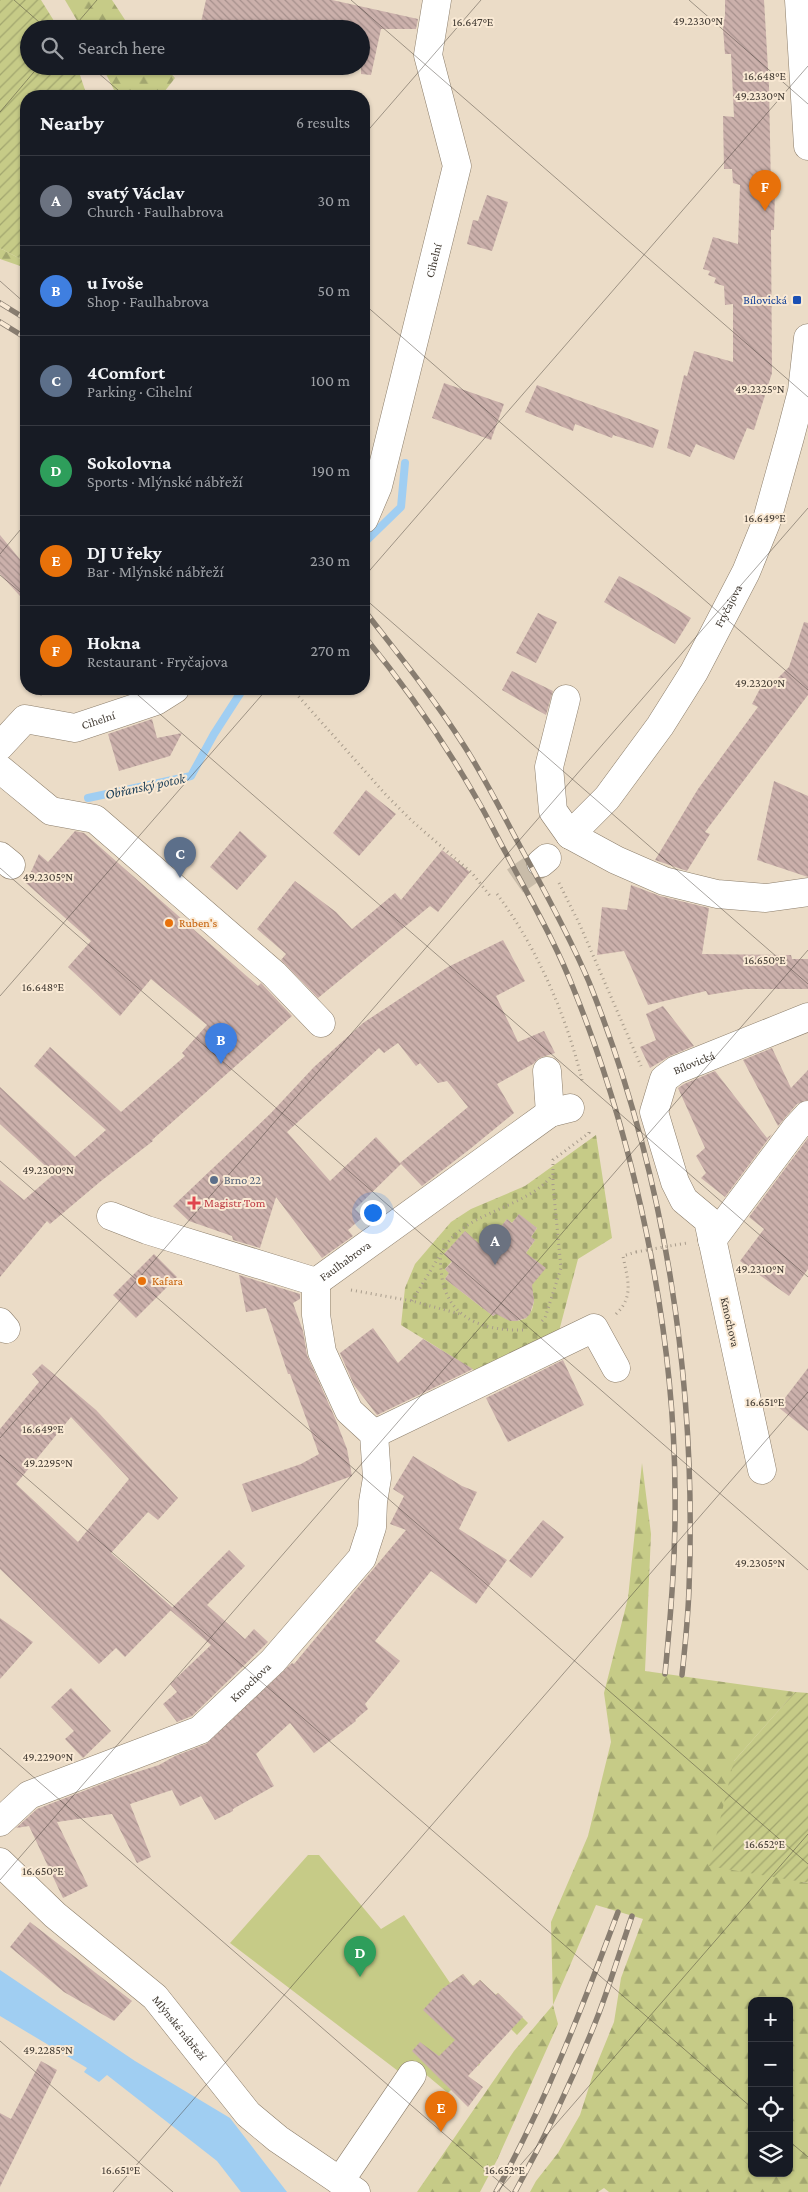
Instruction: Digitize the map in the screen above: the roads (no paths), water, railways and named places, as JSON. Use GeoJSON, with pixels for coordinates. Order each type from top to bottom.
{"type":"FeatureCollection","features":[{"type":"Feature","properties":{"kind":"street","name":"Cihelní"},"geometry":{"type":"LineString","coordinates":[[370,504],[378,486],[457,166],[428,55],[437,0]]}},
{"type":"Feature","properties":{"kind":"street"},"geometry":{"type":"LineString","coordinates":[[799,0],[808,146]]}},
{"type":"Feature","properties":{"kind":"street","name":"Fryčajova"},"geometry":{"type":"LineString","coordinates":[[570,835],[607,798],[660,726],[694,672],[746,572],[766,523],[790,437],[802,391],[808,338]]}},
{"type":"Feature","properties":{"kind":"street","name":"Cihelní"},"geometry":{"type":"LineString","coordinates":[[0,746],[25,719],[75,728],[156,701],[166,695]]}},
{"type":"Feature","properties":{"kind":"street"},"geometry":{"type":"LineString","coordinates":[[566,699],[549,767],[553,811],[570,835],[616,860],[664,881],[717,894],[766,898],[808,892]]}},
{"type":"Feature","properties":{"kind":"street"},"geometry":{"type":"LineString","coordinates":[[0,769],[51,811],[95,819],[274,974],[321,1023]]}},
{"type":"Feature","properties":{"kind":"street","name":"Bílovická"},"geometry":{"type":"LineString","coordinates":[[712,1240],[708,1220],[684,1200],[675,1182],[654,1112],[664,1079],[676,1070],[808,1017]]}},
{"type":"Feature","properties":{"kind":"street","name":"Faulhabrova"},"geometry":{"type":"LineString","coordinates":[[111,1216],[147,1230],[316,1282],[560,1111],[546,1072]]}},
{"type":"Feature","properties":{"kind":"street"},"geometry":{"type":"LineString","coordinates":[[712,1240],[796,1128],[808,1115]]}},
{"type":"Feature","properties":{"kind":"street","name":"Kmochova"},"geometry":{"type":"LineString","coordinates":[[712,1240],[762,1470]]}},
{"type":"Feature","properties":{"kind":"street"},"geometry":{"type":"LineString","coordinates":[[316,1282],[316,1314],[322,1352],[349,1411],[374,1434],[594,1328],[616,1368]]}},
{"type":"Feature","properties":{"kind":"street","name":"Kmochova"},"geometry":{"type":"LineString","coordinates":[[0,1822],[30,1795],[200,1730],[273,1661],[362,1558],[372,1527],[373,1502],[377,1478],[374,1434]]}},
{"type":"Feature","properties":{"kind":"street","name":"Mlýnské nábřeží"},"geometry":{"type":"LineString","coordinates":[[0,1862],[54,1914],[155,1997],[248,2114],[278,2139],[348,2187]]}},
{"type":"Feature","properties":{"kind":"street"},"geometry":{"type":"LineString","coordinates":[[348,2187],[412,2075]]}},
{"type":"Feature","properties":{"kind":"water"},"geometry":{"type":"Polygon","coordinates":[[[0,1970],[135,2061],[230,2118],[287,2192],[241,2192],[217,2161],[107,2075],[99,2082],[84,2072],[87,2068],[0,2016],[0,1970]]]}},
{"type":"Feature","properties":{"kind":"waterway","name":"Obřanský potok"},"geometry":{"type":"LineString","coordinates":[[370,537],[401,507],[405,463]]}},
{"type":"Feature","properties":{"kind":"waterway","name":"Obřanský potok"},"geometry":{"type":"LineString","coordinates":[[88,798],[191,776],[214,734],[239,695]]}},
{"type":"Feature","properties":{"kind":"tunnel"},"geometry":{"type":"LineString","coordinates":[[515,881],[541,863]]}},
{"type":"Feature","properties":{"kind":"railway"},"geometry":{"type":"LineString","coordinates":[[0,303],[20,315]]}},
{"type":"Feature","properties":{"kind":"railway"},"geometry":{"type":"LineString","coordinates":[[0,322],[20,334]]}},
{"type":"Feature","properties":{"kind":"railway"},"geometry":{"type":"LineString","coordinates":[[370,618],[452,727],[472,758],[552,904],[589,982],[616,1055],[638,1129],[657,1204],[671,1281],[681,1357],[688,1435],[689,1589],[682,1675]]}},
{"type":"Feature","properties":{"kind":"railway"},"geometry":{"type":"LineString","coordinates":[[370,644],[410,695],[439,737],[482,807],[534,905],[574,990],[596,1048],[615,1109],[647,1235],[659,1300],[673,1428],[675,1536],[665,1674]]}},
{"type":"Feature","properties":{"kind":"railway"},"geometry":{"type":"LineString","coordinates":[[496,2192],[547,2089],[577,2019],[618,1912]]}},
{"type":"Feature","properties":{"kind":"railway"},"geometry":{"type":"LineString","coordinates":[[515,2192],[549,2126],[590,2036],[632,1916]]}},
{"type":"Feature","properties":{"kind":"place","name":"Hokna"},"geometry":{"type":"Point","coordinates":[765,211]}},
{"type":"Feature","properties":{"kind":"place","name":"Bílovická"},"geometry":{"type":"Point","coordinates":[797,300]}},
{"type":"Feature","properties":{"kind":"place","name":"4Comfort"},"geometry":{"type":"Point","coordinates":[180,878]}},
{"type":"Feature","properties":{"kind":"place","name":"Ruben's"},"geometry":{"type":"Point","coordinates":[169,923]}},
{"type":"Feature","properties":{"kind":"place","name":"u Ivoše"},"geometry":{"type":"Point","coordinates":[221,1064]}},
{"type":"Feature","properties":{"kind":"place","name":"Brno 22"},"geometry":{"type":"Point","coordinates":[214,1180]}},
{"type":"Feature","properties":{"kind":"place","name":"Magistr Tom"},"geometry":{"type":"Point","coordinates":[194,1203]}},
{"type":"Feature","properties":{"kind":"place","name":"svatý Václav"},"geometry":{"type":"Point","coordinates":[495,1265]}},
{"type":"Feature","properties":{"kind":"place","name":"Kafara"},"geometry":{"type":"Point","coordinates":[142,1281]}},
{"type":"Feature","properties":{"kind":"place","name":"Sokolovna"},"geometry":{"type":"Point","coordinates":[360,1977]}},
{"type":"Feature","properties":{"kind":"place","name":"DJ U řeky"},"geometry":{"type":"Point","coordinates":[441,2132]}}]}
